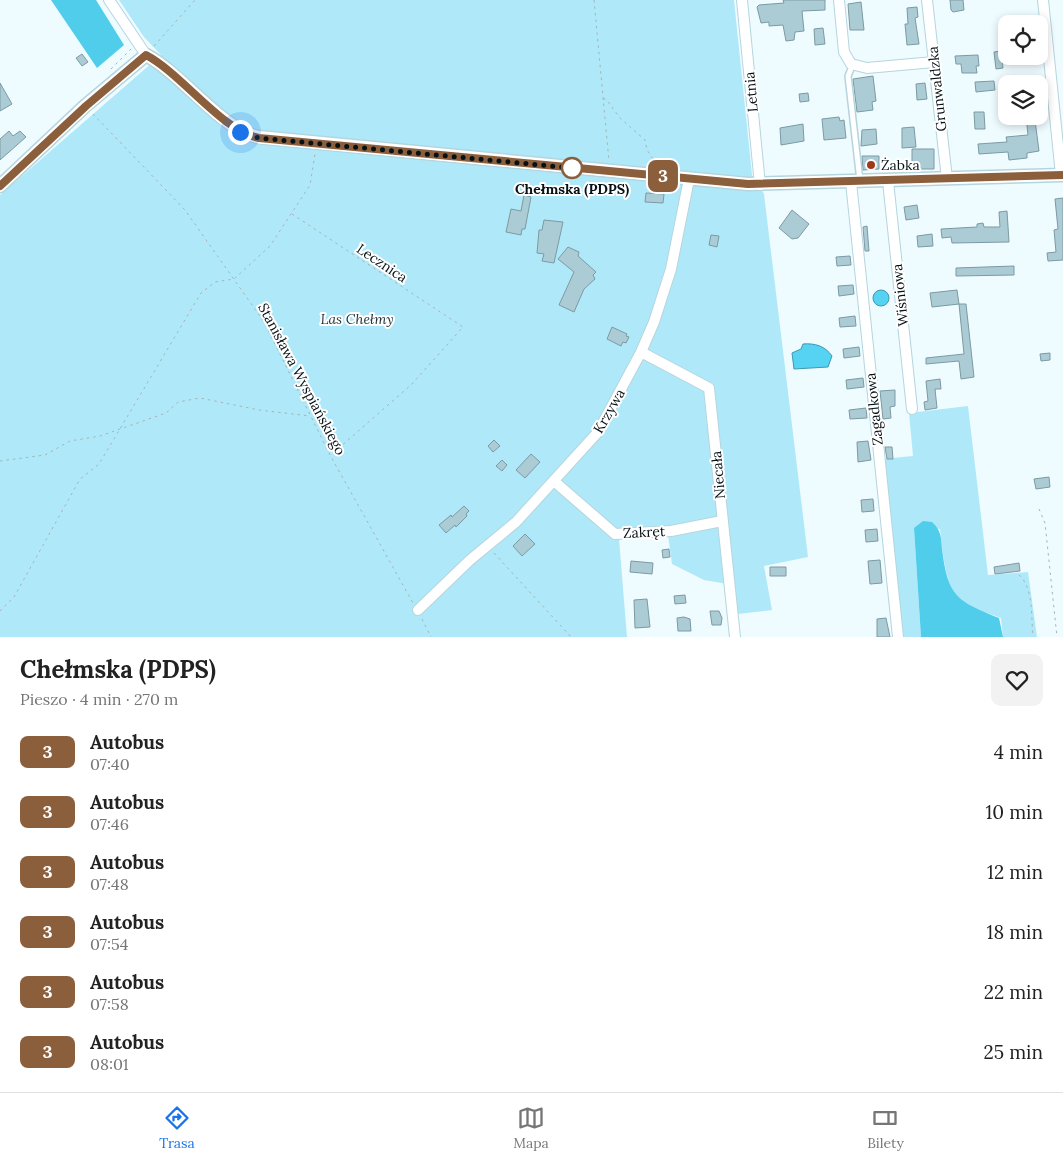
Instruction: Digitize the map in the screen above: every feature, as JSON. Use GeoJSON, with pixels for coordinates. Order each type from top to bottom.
{"type":"FeatureCollection","features":[{"type":"Feature","properties":{"kind":"street"},"geometry":{"type":"LineString","coordinates":[[109,0],[146,55],[166,66],[240,132],[259,138],[760,185],[1062,175],[1043,0]]}},
{"type":"Feature","properties":{"kind":"street","name":"Letnia"},"geometry":{"type":"LineString","coordinates":[[742,0],[760,185]]}},
{"type":"Feature","properties":{"kind":"street"},"geometry":{"type":"LineString","coordinates":[[839,0],[844,52],[846,58],[853,64],[867,68],[934,62]]}},
{"type":"Feature","properties":{"kind":"street","name":"Grunwaldzka"},"geometry":{"type":"LineString","coordinates":[[927,0],[947,179]]}},
{"type":"Feature","properties":{"kind":"street"},"geometry":{"type":"LineString","coordinates":[[0,186],[86,106],[146,55]]}},
{"type":"Feature","properties":{"kind":"street","name":"Krzywa"},"geometry":{"type":"LineString","coordinates":[[418,610],[487,546],[516,522],[555,482],[598,432],[641,352],[666,290],[689,179]]}},
{"type":"Feature","properties":{"kind":"street","name":"Wiśniowa"},"geometry":{"type":"LineString","coordinates":[[888,180],[912,409]]}},
{"type":"Feature","properties":{"kind":"street","name":"Zagadkowa"},"geometry":{"type":"LineString","coordinates":[[855,182],[898,637]]}},
{"type":"Feature","properties":{"kind":"street","name":"Niecała"},"geometry":{"type":"LineString","coordinates":[[641,352],[709,388],[735,637]]}},
{"type":"Feature","properties":{"kind":"street","name":"Zakręt"},"geometry":{"type":"LineString","coordinates":[[555,482],[615,534],[671,531],[722,521]]}},
{"type":"Feature","properties":{"kind":"lane"},"geometry":{"type":"LineString","coordinates":[[853,64],[848,76],[855,182]]}},
{"type":"Feature","properties":{"kind":"path"},"geometry":{"type":"LineString","coordinates":[[146,55],[195,0]]}},
{"type":"Feature","properties":{"kind":"path"},"geometry":{"type":"LineString","coordinates":[[594,0],[610,172]]}},
{"type":"Feature","properties":{"kind":"path"},"geometry":{"type":"LineString","coordinates":[[603,99],[606,99],[620,118],[645,140],[647,150],[659,170]]}},
{"type":"Feature","properties":{"kind":"path","name":"Stanisława Wyspiańskiego"},"geometry":{"type":"LineString","coordinates":[[86,106],[185,210],[264,322],[330,455],[418,610],[431,637]]}},
{"type":"Feature","properties":{"kind":"path"},"geometry":{"type":"LineString","coordinates":[[0,611],[14,597],[80,479],[99,464],[201,293],[215,282],[234,279],[270,246],[292,214],[310,186],[317,143]]}},
{"type":"Feature","properties":{"kind":"path","name":"Lecznica"},"geometry":{"type":"LineString","coordinates":[[292,214],[463,327],[412,384],[330,455]]}},
{"type":"Feature","properties":{"kind":"path"},"geometry":{"type":"LineString","coordinates":[[0,461],[45,455],[70,441],[100,436],[166,412],[178,402],[200,398],[259,410],[310,416]]}},
{"type":"Feature","properties":{"kind":"path"},"geometry":{"type":"LineString","coordinates":[[1039,509],[1045,523],[1057,637]]}},
{"type":"Feature","properties":{"kind":"path"},"geometry":{"type":"LineString","coordinates":[[487,546],[570,637]]}},
{"type":"Feature","properties":{"kind":"path"},"geometry":{"type":"LineString","coordinates":[[1019,575],[1025,580],[1028,589],[1033,637]]}},
{"type":"Feature","properties":{"kind":"green space","name":"Las Chełmy"},"geometry":{"type":"Polygon","coordinates":[[[119,0],[734,0],[752,175],[764,194],[808,557],[764,566],[772,610],[738,614],[734,585],[704,580],[672,564],[668,535],[619,539],[627,637],[0,637],[0,195],[161,55],[144,37],[119,0]]]}},
{"type":"Feature","properties":{"kind":"green space"},"geometry":{"type":"Polygon","coordinates":[[[968,406],[988,575],[1028,572],[1037,637],[1003,637],[1001,618],[962,602],[954,592],[947,575],[940,529],[914,528],[921,637],[903,637],[882,459],[913,456],[909,413],[968,406]]]}},
{"type":"Feature","properties":{"kind":"shaded area"},"geometry":{"type":"Polygon","coordinates":[[[51,0],[96,0],[124,45],[97,68],[51,0]]]}},
{"type":"Feature","properties":{"kind":"shaded area"},"geometry":{"type":"Polygon","coordinates":[[[881,290],[887,292],[889,298],[887,304],[881,306],[875,304],[873,298],[875,292],[881,290]]]}},
{"type":"Feature","properties":{"kind":"shaded area"},"geometry":{"type":"Polygon","coordinates":[[[803,344],[816,345],[826,350],[832,356],[828,367],[794,369],[792,353],[801,349],[803,344]]]}},
{"type":"Feature","properties":{"kind":"shaded area"},"geometry":{"type":"Polygon","coordinates":[[[923,521],[932,522],[939,531],[944,565],[957,595],[973,607],[999,618],[1003,637],[921,637],[914,528],[923,521]]]}},
{"type":"Feature","properties":{"kind":"building"},"geometry":{"type":"Polygon","coordinates":[[[783,0],[825,0],[825,10],[802,11],[804,31],[795,32],[794,40],[786,41],[783,25],[769,26],[769,22],[761,23],[757,7],[759,5],[784,3],[783,0]]]}},
{"type":"Feature","properties":{"kind":"building"},"geometry":{"type":"Polygon","coordinates":[[[950,0],[963,0],[964,10],[953,12],[950,0]]]}},
{"type":"Feature","properties":{"kind":"building"},"geometry":{"type":"Polygon","coordinates":[[[861,2],[864,30],[850,30],[848,4],[861,2]]]}},
{"type":"Feature","properties":{"kind":"building"},"geometry":{"type":"Polygon","coordinates":[[[917,7],[918,17],[915,18],[919,44],[907,45],[905,24],[908,24],[907,8],[917,7]]]}},
{"type":"Feature","properties":{"kind":"building"},"geometry":{"type":"Polygon","coordinates":[[[823,28],[825,44],[815,45],[814,29],[823,28]]]}},
{"type":"Feature","properties":{"kind":"building"},"geometry":{"type":"Polygon","coordinates":[[[998,51],[998,65],[1003,65],[1003,68],[996,69],[994,52],[998,51]]]}},
{"type":"Feature","properties":{"kind":"building"},"geometry":{"type":"Polygon","coordinates":[[[82,54],[88,62],[82,66],[76,58],[82,54]]]}},
{"type":"Feature","properties":{"kind":"building"},"geometry":{"type":"Polygon","coordinates":[[[978,55],[979,66],[976,66],[977,73],[962,73],[961,64],[956,64],[955,56],[978,55]]]}},
{"type":"Feature","properties":{"kind":"building"},"geometry":{"type":"Polygon","coordinates":[[[873,76],[876,101],[872,102],[873,110],[857,112],[853,79],[873,76]]]}},
{"type":"Feature","properties":{"kind":"building"},"geometry":{"type":"Polygon","coordinates":[[[994,81],[995,90],[976,92],[975,82],[994,81]]]}},
{"type":"Feature","properties":{"kind":"building"},"geometry":{"type":"Polygon","coordinates":[[[0,83],[12,104],[0,111],[0,83]]]}},
{"type":"Feature","properties":{"kind":"building"},"geometry":{"type":"Polygon","coordinates":[[[925,83],[927,99],[917,100],[916,84],[925,83]]]}},
{"type":"Feature","properties":{"kind":"building"},"geometry":{"type":"Polygon","coordinates":[[[808,93],[809,101],[800,102],[799,94],[808,93]]]}},
{"type":"Feature","properties":{"kind":"building"},"geometry":{"type":"Polygon","coordinates":[[[974,112],[984,112],[985,129],[975,129],[974,112]]]}},
{"type":"Feature","properties":{"kind":"building"},"geometry":{"type":"Polygon","coordinates":[[[839,117],[840,121],[844,120],[846,138],[824,140],[822,119],[839,117]]]}},
{"type":"Feature","properties":{"kind":"building"},"geometry":{"type":"Polygon","coordinates":[[[803,124],[804,141],[781,145],[780,128],[803,124]]]}},
{"type":"Feature","properties":{"kind":"building"},"geometry":{"type":"Polygon","coordinates":[[[1027,125],[1036,125],[1039,151],[1027,153],[1027,158],[1009,160],[1008,152],[979,154],[978,144],[1007,142],[1006,137],[1028,135],[1027,125]]]}},
{"type":"Feature","properties":{"kind":"building"},"geometry":{"type":"Polygon","coordinates":[[[914,127],[916,147],[902,148],[902,128],[914,127]]]}},
{"type":"Feature","properties":{"kind":"building"},"geometry":{"type":"Polygon","coordinates":[[[876,129],[877,144],[861,146],[862,130],[876,129]]]}},
{"type":"Feature","properties":{"kind":"building"},"geometry":{"type":"Polygon","coordinates":[[[9,131],[13,136],[20,131],[26,137],[0,160],[0,139],[9,131]]]}},
{"type":"Feature","properties":{"kind":"building"},"geometry":{"type":"Polygon","coordinates":[[[912,149],[934,149],[934,169],[912,169],[912,149]]]}},
{"type":"Feature","properties":{"kind":"building","name":"Żabka"},"geometry":{"type":"Polygon","coordinates":[[[862,156],[879,156],[879,169],[863,170],[862,156]]]}},
{"type":"Feature","properties":{"kind":"building"},"geometry":{"type":"Polygon","coordinates":[[[646,193],[664,194],[663,203],[645,202],[646,193]]]}},
{"type":"Feature","properties":{"kind":"building"},"geometry":{"type":"Polygon","coordinates":[[[524,195],[531,197],[525,229],[522,229],[521,235],[506,232],[511,209],[521,211],[524,195]]]}},
{"type":"Feature","properties":{"kind":"building"},"geometry":{"type":"Polygon","coordinates":[[[1063,198],[1063,260],[1048,261],[1047,253],[1056,252],[1054,230],[1058,229],[1055,199],[1063,198]]]}},
{"type":"Feature","properties":{"kind":"building"},"geometry":{"type":"Polygon","coordinates":[[[917,205],[919,218],[906,220],[904,207],[917,205]]]}},
{"type":"Feature","properties":{"kind":"building"},"geometry":{"type":"Polygon","coordinates":[[[792,210],[809,224],[798,238],[792,239],[779,228],[792,210]]]}},
{"type":"Feature","properties":{"kind":"building"},"geometry":{"type":"Polygon","coordinates":[[[1007,211],[1009,242],[952,243],[951,237],[942,238],[941,229],[977,227],[977,224],[983,223],[984,227],[1000,227],[999,212],[1007,211]]]}},
{"type":"Feature","properties":{"kind":"building"},"geometry":{"type":"Polygon","coordinates":[[[544,220],[563,222],[554,263],[542,261],[544,254],[537,253],[539,230],[542,230],[544,220]]]}},
{"type":"Feature","properties":{"kind":"building"},"geometry":{"type":"Polygon","coordinates":[[[867,226],[869,251],[865,251],[863,227],[867,226]]]}},
{"type":"Feature","properties":{"kind":"building"},"geometry":{"type":"Polygon","coordinates":[[[932,234],[933,246],[918,247],[917,236],[932,234]]]}},
{"type":"Feature","properties":{"kind":"building"},"geometry":{"type":"Polygon","coordinates":[[[711,235],[719,236],[717,247],[709,245],[711,235]]]}},
{"type":"Feature","properties":{"kind":"building"},"geometry":{"type":"Polygon","coordinates":[[[568,247],[579,252],[578,256],[596,272],[593,275],[595,279],[584,289],[574,312],[559,305],[574,272],[558,259],[568,247]]]}},
{"type":"Feature","properties":{"kind":"building"},"geometry":{"type":"Polygon","coordinates":[[[850,256],[851,265],[837,266],[836,257],[850,256]]]}},
{"type":"Feature","properties":{"kind":"building"},"geometry":{"type":"Polygon","coordinates":[[[1014,266],[1014,275],[956,276],[956,268],[1014,266]]]}},
{"type":"Feature","properties":{"kind":"building"},"geometry":{"type":"Polygon","coordinates":[[[853,285],[854,294],[839,296],[838,286],[853,285]]]}},
{"type":"Feature","properties":{"kind":"building"},"geometry":{"type":"Polygon","coordinates":[[[957,290],[959,304],[932,307],[930,293],[957,290]]]}},
{"type":"Feature","properties":{"kind":"building"},"geometry":{"type":"Polygon","coordinates":[[[959,304],[966,304],[974,377],[961,379],[959,361],[926,364],[926,358],[964,354],[959,304]]]}},
{"type":"Feature","properties":{"kind":"building"},"geometry":{"type":"Polygon","coordinates":[[[855,316],[856,326],[840,327],[839,318],[855,316]]]}},
{"type":"Feature","properties":{"kind":"building"},"geometry":{"type":"Polygon","coordinates":[[[612,327],[627,334],[626,336],[629,337],[626,343],[623,342],[621,346],[607,339],[612,327]]]}},
{"type":"Feature","properties":{"kind":"building"},"geometry":{"type":"Polygon","coordinates":[[[859,347],[860,356],[844,358],[843,349],[859,347]]]}},
{"type":"Feature","properties":{"kind":"building"},"geometry":{"type":"Polygon","coordinates":[[[1050,353],[1050,360],[1041,361],[1040,354],[1050,353]]]}},
{"type":"Feature","properties":{"kind":"building"},"geometry":{"type":"Polygon","coordinates":[[[863,378],[864,387],[847,389],[846,380],[863,378]]]}},
{"type":"Feature","properties":{"kind":"building"},"geometry":{"type":"Polygon","coordinates":[[[940,379],[941,389],[935,389],[937,408],[925,410],[924,402],[928,401],[926,381],[940,379]]]}},
{"type":"Feature","properties":{"kind":"building"},"geometry":{"type":"Polygon","coordinates":[[[895,390],[895,406],[890,407],[891,418],[883,419],[880,391],[895,390]]]}},
{"type":"Feature","properties":{"kind":"building"},"geometry":{"type":"Polygon","coordinates":[[[866,408],[867,418],[850,419],[849,410],[866,408]]]}},
{"type":"Feature","properties":{"kind":"building"},"geometry":{"type":"Polygon","coordinates":[[[494,440],[500,446],[493,452],[488,446],[494,440]]]}},
{"type":"Feature","properties":{"kind":"building"},"geometry":{"type":"Polygon","coordinates":[[[868,441],[871,460],[858,462],[857,442],[868,441]]]}},
{"type":"Feature","properties":{"kind":"building"},"geometry":{"type":"Polygon","coordinates":[[[885,447],[892,447],[893,459],[887,459],[885,447]]]}},
{"type":"Feature","properties":{"kind":"building"},"geometry":{"type":"Polygon","coordinates":[[[531,454],[540,462],[525,478],[516,470],[531,454]]]}},
{"type":"Feature","properties":{"kind":"building"},"geometry":{"type":"Polygon","coordinates":[[[502,460],[507,465],[502,471],[496,466],[502,460]]]}},
{"type":"Feature","properties":{"kind":"building"},"geometry":{"type":"Polygon","coordinates":[[[1049,477],[1050,487],[1036,489],[1034,479],[1049,477]]]}},
{"type":"Feature","properties":{"kind":"building"},"geometry":{"type":"Polygon","coordinates":[[[873,499],[874,511],[862,512],[861,500],[873,499]]]}},
{"type":"Feature","properties":{"kind":"building"},"geometry":{"type":"Polygon","coordinates":[[[464,506],[469,511],[466,514],[467,516],[456,527],[455,525],[446,533],[439,525],[464,506]]]}},
{"type":"Feature","properties":{"kind":"building"},"geometry":{"type":"Polygon","coordinates":[[[877,529],[878,541],[866,542],[865,530],[877,529]]]}},
{"type":"Feature","properties":{"kind":"building"},"geometry":{"type":"Polygon","coordinates":[[[525,534],[535,544],[522,556],[513,546],[525,534]]]}},
{"type":"Feature","properties":{"kind":"building"},"geometry":{"type":"Polygon","coordinates":[[[669,549],[670,557],[663,558],[662,550],[669,549]]]}},
{"type":"Feature","properties":{"kind":"building"},"geometry":{"type":"Polygon","coordinates":[[[880,560],[882,583],[870,584],[868,561],[880,560]]]}},
{"type":"Feature","properties":{"kind":"building"},"geometry":{"type":"Polygon","coordinates":[[[631,561],[653,563],[652,574],[630,572],[631,561]]]}},
{"type":"Feature","properties":{"kind":"building"},"geometry":{"type":"Polygon","coordinates":[[[1019,563],[1020,571],[995,574],[994,567],[1019,563]]]}},
{"type":"Feature","properties":{"kind":"building"},"geometry":{"type":"Polygon","coordinates":[[[770,567],[786,567],[786,576],[770,576],[770,567]]]}},
{"type":"Feature","properties":{"kind":"building"},"geometry":{"type":"Polygon","coordinates":[[[685,595],[686,603],[675,604],[674,596],[685,595]]]}},
{"type":"Feature","properties":{"kind":"building"},"geometry":{"type":"Polygon","coordinates":[[[647,599],[650,627],[635,628],[634,600],[647,599]]]}},
{"type":"Feature","properties":{"kind":"building"},"geometry":{"type":"Polygon","coordinates":[[[710,611],[719,611],[722,618],[721,625],[712,625],[710,611]]]}},
{"type":"Feature","properties":{"kind":"building"},"geometry":{"type":"Polygon","coordinates":[[[684,617],[690,619],[691,631],[678,631],[677,618],[684,617]]]}},
{"type":"Feature","properties":{"kind":"building"},"geometry":{"type":"Polygon","coordinates":[[[886,618],[890,637],[877,637],[877,619],[886,618]]]}},
{"type":"Feature","properties":{"kind":"bus line","name":"3"},"geometry":{"type":"LineString","coordinates":[[0,186],[86,106],[146,55],[166,66],[240,132],[259,138],[760,185],[1063,175]]}},
{"type":"Feature","properties":{"kind":"place","name":"Żabka"},"geometry":{"type":"Point","coordinates":[871,165]}},
{"type":"Feature","properties":{"kind":"place","name":"Chełmska (PDPS)"},"geometry":{"type":"Point","coordinates":[572,168]}},
{"type":"Feature","properties":{"kind":"route"},"geometry":{"type":"LineString","coordinates":[[240,132],[259,138],[572,168]]}}]}
